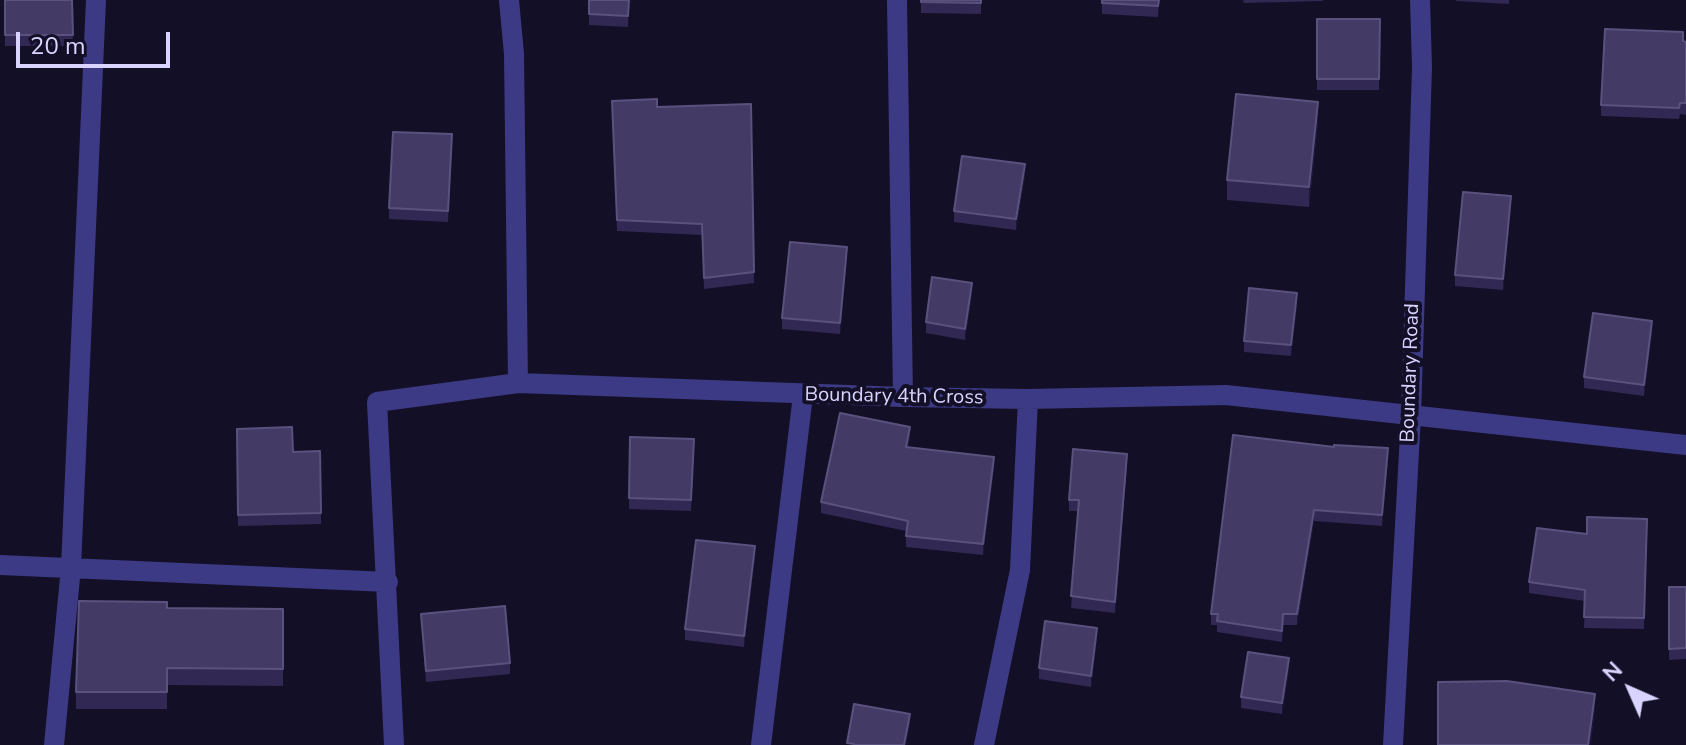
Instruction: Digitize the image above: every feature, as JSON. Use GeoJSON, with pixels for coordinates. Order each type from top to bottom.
{"type":"FeatureCollection","features":[{"type":"Feature","properties":{"kind":"street"},"geometry":{"type":"LineString","coordinates":[[54,745],[71,567],[96,0]]}},
{"type":"Feature","properties":{"kind":"street"},"geometry":{"type":"LineString","coordinates":[[509,0],[514,54],[518,383]]}},
{"type":"Feature","properties":{"kind":"street"},"geometry":{"type":"LineString","coordinates":[[897,0],[903,397]]}},
{"type":"Feature","properties":{"kind":"street","name":"Boundary Road"},"geometry":{"type":"LineString","coordinates":[[1393,745],[1411,415],[1422,67],[1420,0]]}},
{"type":"Feature","properties":{"kind":"street","name":"Boundary 4th Cross"},"geometry":{"type":"LineString","coordinates":[[388,582],[377,402],[518,383],[903,397],[1028,399],[1226,395],[1686,445]]}},
{"type":"Feature","properties":{"kind":"street"},"geometry":{"type":"LineString","coordinates":[[761,745],[803,395]]}},
{"type":"Feature","properties":{"kind":"street"},"geometry":{"type":"LineString","coordinates":[[984,745],[1020,570],[1028,399]]}},
{"type":"Feature","properties":{"kind":"street"},"geometry":{"type":"LineString","coordinates":[[0,565],[388,582],[394,745]]}},
{"type":"Feature","properties":{"kind":"building"},"geometry":{"type":"Polygon","coordinates":[[[5,0],[72,0],[73,35],[5,35],[5,0]]]}},
{"type":"Feature","properties":{"kind":"building"},"geometry":{"type":"Polygon","coordinates":[[[589,0],[629,0],[628,16],[589,14],[589,0]]]}},
{"type":"Feature","properties":{"kind":"building"},"geometry":{"type":"Polygon","coordinates":[[[981,0],[981,3],[921,2],[981,0]]]}},
{"type":"Feature","properties":{"kind":"building"},"geometry":{"type":"Polygon","coordinates":[[[1102,0],[1159,0],[1158,6],[1102,3],[1102,0]]]}},
{"type":"Feature","properties":{"kind":"building"},"geometry":{"type":"Polygon","coordinates":[[[1317,19],[1380,19],[1379,79],[1317,79],[1317,19]]]}},
{"type":"Feature","properties":{"kind":"building"},"geometry":{"type":"Polygon","coordinates":[[[1605,29],[1683,32],[1683,41],[1686,42],[1686,103],[1680,103],[1679,108],[1601,105],[1605,29]]]}},
{"type":"Feature","properties":{"kind":"building"},"geometry":{"type":"Polygon","coordinates":[[[1236,94],[1318,102],[1309,187],[1227,180],[1236,94]]]}},
{"type":"Feature","properties":{"kind":"building"},"geometry":{"type":"Polygon","coordinates":[[[657,99],[657,107],[751,104],[754,272],[704,278],[702,224],[617,220],[612,101],[657,99]]]}},
{"type":"Feature","properties":{"kind":"building"},"geometry":{"type":"Polygon","coordinates":[[[393,132],[452,134],[448,211],[389,208],[393,132]]]}},
{"type":"Feature","properties":{"kind":"building"},"geometry":{"type":"Polygon","coordinates":[[[962,156],[1025,164],[1016,219],[954,211],[962,156]]]}},
{"type":"Feature","properties":{"kind":"building"},"geometry":{"type":"Polygon","coordinates":[[[1463,192],[1511,196],[1503,279],[1455,275],[1463,192]]]}},
{"type":"Feature","properties":{"kind":"building"},"geometry":{"type":"Polygon","coordinates":[[[790,242],[847,247],[840,323],[782,318],[790,242]]]}},
{"type":"Feature","properties":{"kind":"building"},"geometry":{"type":"Polygon","coordinates":[[[932,277],[972,283],[965,329],[926,322],[932,277]]]}},
{"type":"Feature","properties":{"kind":"building"},"geometry":{"type":"Polygon","coordinates":[[[1249,288],[1297,293],[1291,345],[1244,341],[1249,288]]]}},
{"type":"Feature","properties":{"kind":"building"},"geometry":{"type":"Polygon","coordinates":[[[1593,313],[1652,321],[1644,385],[1584,377],[1593,313]]]}},
{"type":"Feature","properties":{"kind":"building"},"geometry":{"type":"Polygon","coordinates":[[[840,413],[910,427],[906,447],[994,457],[983,544],[906,536],[908,521],[821,502],[840,413]]]}},
{"type":"Feature","properties":{"kind":"building"},"geometry":{"type":"Polygon","coordinates":[[[292,427],[293,452],[320,451],[321,513],[238,515],[237,429],[292,427]]]}},
{"type":"Feature","properties":{"kind":"building"},"geometry":{"type":"Polygon","coordinates":[[[1233,435],[1334,447],[1388,448],[1382,515],[1314,510],[1297,614],[1283,614],[1282,631],[1217,621],[1218,614],[1211,614],[1233,435]]]}},
{"type":"Feature","properties":{"kind":"building"},"geometry":{"type":"Polygon","coordinates":[[[630,437],[694,439],[691,500],[629,498],[630,437]]]}},
{"type":"Feature","properties":{"kind":"building"},"geometry":{"type":"Polygon","coordinates":[[[1073,449],[1127,454],[1115,602],[1071,596],[1079,500],[1069,500],[1073,449]]]}},
{"type":"Feature","properties":{"kind":"building"},"geometry":{"type":"Polygon","coordinates":[[[1587,517],[1647,519],[1644,618],[1584,617],[1585,590],[1529,582],[1537,528],[1587,534],[1587,517]]]}},
{"type":"Feature","properties":{"kind":"building"},"geometry":{"type":"Polygon","coordinates":[[[696,540],[755,546],[744,636],[685,629],[696,540]]]}},
{"type":"Feature","properties":{"kind":"building"},"geometry":{"type":"Polygon","coordinates":[[[1669,587],[1686,587],[1686,648],[1669,649],[1669,587]]]}},
{"type":"Feature","properties":{"kind":"building"},"geometry":{"type":"Polygon","coordinates":[[[79,601],[167,602],[167,608],[283,609],[283,669],[167,668],[167,692],[76,692],[79,601]]]}},
{"type":"Feature","properties":{"kind":"building"},"geometry":{"type":"Polygon","coordinates":[[[505,606],[510,663],[426,671],[421,614],[505,606]]]}},
{"type":"Feature","properties":{"kind":"building"},"geometry":{"type":"Polygon","coordinates":[[[1045,621],[1097,628],[1091,676],[1039,668],[1045,621]]]}},
{"type":"Feature","properties":{"kind":"building"},"geometry":{"type":"Polygon","coordinates":[[[1248,652],[1289,658],[1282,703],[1241,697],[1248,652]]]}},
{"type":"Feature","properties":{"kind":"building"},"geometry":{"type":"Polygon","coordinates":[[[1507,681],[1595,694],[1588,745],[1438,745],[1438,682],[1507,681]]]}},
{"type":"Feature","properties":{"kind":"building"},"geometry":{"type":"Polygon","coordinates":[[[854,704],[910,714],[904,745],[847,743],[854,704]]]}}]}
